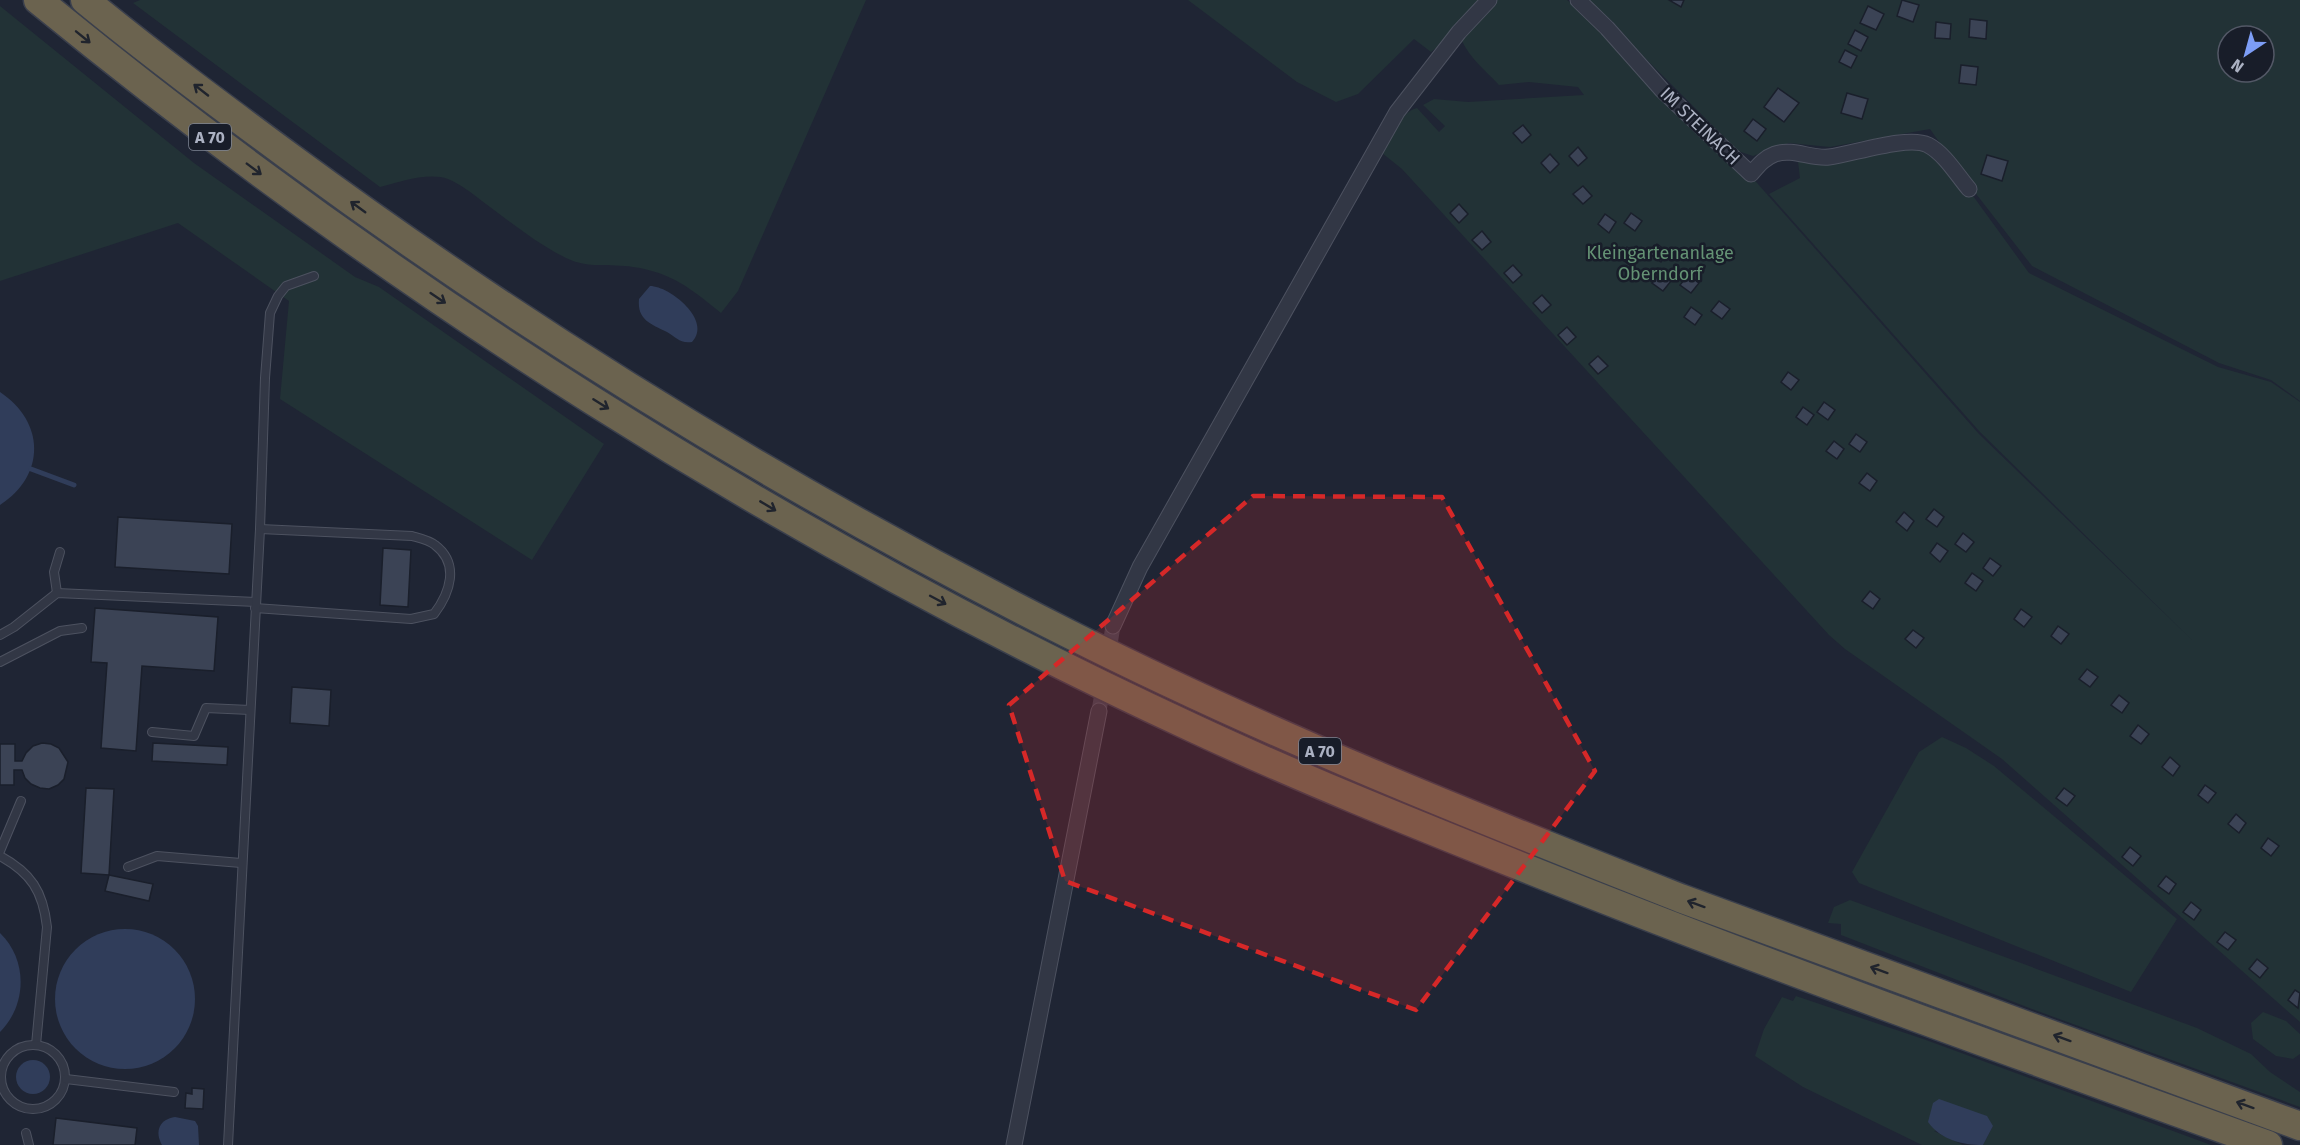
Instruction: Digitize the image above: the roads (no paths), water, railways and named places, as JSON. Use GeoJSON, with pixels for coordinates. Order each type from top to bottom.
{"type":"FeatureCollection","features":[{"type":"Feature","properties":{"kind":"highway","name":"A 70"},"geometry":{"type":"LineString","coordinates":[[38,0],[208,135],[389,265],[555,376],[780,513],[962,613],[1192,728],[1372,806],[1669,926],[2268,1145]]}},
{"type":"Feature","properties":{"kind":"highway","name":"A 70"},"geometry":{"type":"LineString","coordinates":[[85,0],[238,119],[405,241],[584,359],[718,443],[816,499],[956,576],[1073,636],[1337,759],[1658,889],[2300,1126]]}},
{"type":"Feature","properties":{"kind":"street"},"geometry":{"type":"LineString","coordinates":[[1113,626],[1140,567],[1397,112],[1459,32],[1489,0]]}},
{"type":"Feature","properties":{"kind":"street","name":"IM STEINACH"},"geometry":{"type":"LineString","coordinates":[[1578,0],[1607,28],[1662,90],[1750,174],[1764,160],[1776,153],[1797,153],[1827,158],[1910,141],[1927,145],[1939,153],[1969,189]]}},
{"type":"Feature","properties":{"kind":"street"},"geometry":{"type":"LineString","coordinates":[[1014,1145],[1099,711]]}},
{"type":"Feature","properties":{"kind":"lane"},"geometry":{"type":"LineString","coordinates":[[228,1145],[260,529],[264,378],[270,313],[286,286],[314,276]]}},
{"type":"Feature","properties":{"kind":"lane"},"geometry":{"type":"LineString","coordinates":[[0,635],[14,627],[57,593],[256,605],[411,619],[434,614],[446,598],[452,574],[446,556],[434,544],[412,536],[260,529]]}},
{"type":"Feature","properties":{"kind":"lane"},"geometry":{"type":"LineString","coordinates":[[57,593],[54,572],[60,552]]}},
{"type":"Feature","properties":{"kind":"lane"},"geometry":{"type":"LineString","coordinates":[[0,662],[60,631],[82,628]]}},
{"type":"Feature","properties":{"kind":"lane"},"geometry":{"type":"LineString","coordinates":[[152,732],[194,736],[206,708],[250,710]]}},
{"type":"Feature","properties":{"kind":"lane"},"geometry":{"type":"LineString","coordinates":[[0,850],[21,801]]}},
{"type":"Feature","properties":{"kind":"lane"},"geometry":{"type":"LineString","coordinates":[[0,856],[25,872],[36,886],[45,911],[47,927],[36,1045]]}},
{"type":"Feature","properties":{"kind":"lane"},"geometry":{"type":"LineString","coordinates":[[128,867],[157,856],[241,863]]}},
{"type":"Feature","properties":{"kind":"lane"},"geometry":{"type":"LineString","coordinates":[[36,1045],[48,1048],[57,1055],[64,1066],[66,1079],[63,1091],[55,1102],[44,1108],[30,1109],[20,1107],[11,1101],[3,1089],[0,1074],[4,1063],[12,1053],[23,1047],[36,1045]]}},
{"type":"Feature","properties":{"kind":"lane"},"geometry":{"type":"LineString","coordinates":[[66,1079],[174,1092]]}},
{"type":"Feature","properties":{"kind":"lane"},"geometry":{"type":"LineString","coordinates":[[26,1133],[29,1145]]}},
{"type":"Feature","properties":{"kind":"water"},"geometry":{"type":"Polygon","coordinates":[[[650,286],[678,298],[693,315],[697,324],[697,334],[692,342],[678,340],[643,317],[640,312],[639,299],[650,286]]]}},
{"type":"Feature","properties":{"kind":"water"},"geometry":{"type":"Polygon","coordinates":[[[0,392],[15,404],[25,418],[32,433],[34,448],[32,464],[26,479],[15,493],[0,505],[0,392]]]}},
{"type":"Feature","properties":{"kind":"water"},"geometry":{"type":"Polygon","coordinates":[[[125,929],[152,934],[175,949],[190,972],[195,999],[190,1026],[175,1049],[152,1064],[125,1069],[98,1064],[75,1049],[60,1026],[55,999],[60,972],[75,949],[98,934],[125,929]]]}},
{"type":"Feature","properties":{"kind":"water"},"geometry":{"type":"Polygon","coordinates":[[[0,933],[16,956],[21,982],[15,1009],[0,1032],[0,933]]]}},
{"type":"Feature","properties":{"kind":"water"},"geometry":{"type":"Polygon","coordinates":[[[33,1060],[45,1065],[50,1077],[45,1089],[33,1094],[21,1089],[16,1077],[21,1065],[33,1060]]]}},
{"type":"Feature","properties":{"kind":"water"},"geometry":{"type":"Polygon","coordinates":[[[1939,1099],[1987,1116],[1993,1126],[1983,1145],[1952,1140],[1933,1128],[1928,1122],[1933,1103],[1939,1099]]]}},
{"type":"Feature","properties":{"kind":"water"},"geometry":{"type":"Polygon","coordinates":[[[175,1117],[195,1121],[198,1126],[199,1145],[162,1145],[159,1135],[160,1127],[166,1120],[175,1117]]]}},
{"type":"Feature","properties":{"kind":"waterway"},"geometry":{"type":"LineString","coordinates":[[31,469],[74,485]]}},
{"type":"Feature","properties":{"kind":"tunnel"},"geometry":{"type":"LineString","coordinates":[[1099,711],[1113,626]]}},
{"type":"Feature","properties":{"kind":"park label","name":"Kleingartenanlage Oberndorf"},"geometry":{"type":"Point","coordinates":[1660,263]}}]}
